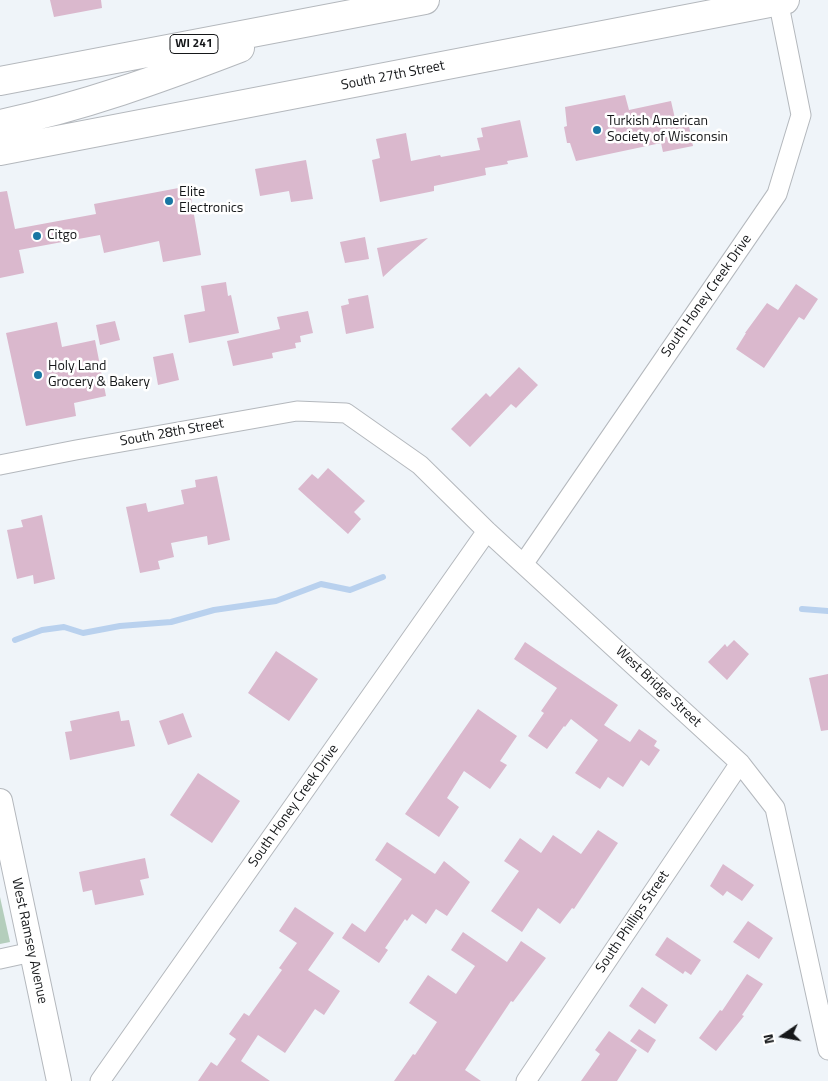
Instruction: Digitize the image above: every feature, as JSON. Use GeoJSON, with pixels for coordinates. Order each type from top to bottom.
{"type":"FeatureCollection","features":[{"type":"Feature","properties":{"kind":"main road","name":"WI 241"},"geometry":{"type":"LineString","coordinates":[[0,81],[425,0]]}},
{"type":"Feature","properties":{"kind":"main road","name":"South 27th Street"},"geometry":{"type":"LineString","coordinates":[[0,151],[781,0]]}},
{"type":"Feature","properties":{"kind":"main road"},"geometry":{"type":"LineString","coordinates":[[0,124],[38,116],[171,75],[302,24]]}},
{"type":"Feature","properties":{"kind":"street","name":"South Honey Creek Drive"},"geometry":{"type":"LineString","coordinates":[[524,563],[777,194],[801,115],[781,0]]}},
{"type":"Feature","properties":{"kind":"street","name":"South 28th Street"},"geometry":{"type":"LineString","coordinates":[[0,465],[297,410],[346,413]]}},
{"type":"Feature","properties":{"kind":"street","name":"West Bridge Street"},"geometry":{"type":"LineString","coordinates":[[346,413],[420,465],[487,531],[740,763],[775,808],[828,1050]]}},
{"type":"Feature","properties":{"kind":"street","name":"South Honey Creek Drive"},"geometry":{"type":"LineString","coordinates":[[100,1081],[487,531]]}},
{"type":"Feature","properties":{"kind":"street","name":"South Phillips Street"},"geometry":{"type":"LineString","coordinates":[[526,1081],[740,763]]}},
{"type":"Feature","properties":{"kind":"street","name":"West Ramsey Avenue"},"geometry":{"type":"LineString","coordinates":[[0,801],[59,1081]]}},
{"type":"Feature","properties":{"kind":"street"},"geometry":{"type":"LineString","coordinates":[[0,959],[32,952]]}},
{"type":"Feature","properties":{"kind":"green space"},"geometry":{"type":"Polygon","coordinates":[[[0,897],[10,942],[0,944],[0,897]]]}},
{"type":"Feature","properties":{"kind":"building"},"geometry":{"type":"Polygon","coordinates":[[[50,0],[101,0],[102,8],[54,17],[50,0]]]}},
{"type":"Feature","properties":{"kind":"building"},"geometry":{"type":"Polygon","coordinates":[[[625,95],[629,110],[671,101],[676,123],[688,121],[693,146],[663,152],[661,143],[576,161],[570,143],[567,143],[564,127],[567,126],[565,107],[625,95]]]}},
{"type":"Feature","properties":{"kind":"building"},"geometry":{"type":"Polygon","coordinates":[[[520,120],[528,157],[507,161],[508,164],[485,168],[486,175],[434,186],[434,191],[380,202],[372,160],[380,158],[376,139],[406,133],[411,161],[480,150],[477,138],[483,137],[481,128],[520,120]]]}},
{"type":"Feature","properties":{"kind":"building"},"geometry":{"type":"Polygon","coordinates":[[[306,160],[313,199],[291,202],[289,191],[260,196],[255,169],[306,160]]]}},
{"type":"Feature","properties":{"kind":"building"},"geometry":{"type":"Polygon","coordinates":[[[189,186],[201,255],[163,262],[159,241],[104,253],[100,235],[19,250],[24,273],[0,278],[0,192],[7,191],[15,229],[96,214],[94,204],[189,186]]]}},
{"type":"Feature","properties":{"kind":"building"},"geometry":{"type":"Polygon","coordinates":[[[365,237],[369,259],[345,263],[340,242],[365,237]]]}},
{"type":"Feature","properties":{"kind":"building"},"geometry":{"type":"Polygon","coordinates":[[[428,238],[396,265],[383,277],[377,248],[428,238]]]}},
{"type":"Feature","properties":{"kind":"building"},"geometry":{"type":"Polygon","coordinates":[[[226,282],[228,296],[231,295],[239,333],[189,343],[184,315],[205,311],[201,286],[226,282]]]}},
{"type":"Feature","properties":{"kind":"building"},"geometry":{"type":"Polygon","coordinates":[[[796,284],[818,299],[804,320],[799,317],[764,368],[736,349],[767,303],[778,310],[796,284]]]}},
{"type":"Feature","properties":{"kind":"building"},"geometry":{"type":"Polygon","coordinates":[[[368,295],[374,328],[346,334],[341,306],[349,304],[348,299],[368,295]]]}},
{"type":"Feature","properties":{"kind":"building"},"geometry":{"type":"Polygon","coordinates":[[[308,311],[313,333],[300,336],[301,342],[295,343],[296,348],[272,353],[273,358],[233,366],[227,341],[280,329],[277,317],[308,311]]]}},
{"type":"Feature","properties":{"kind":"building"},"geometry":{"type":"Polygon","coordinates":[[[115,321],[120,340],[100,345],[96,325],[115,321]]]}},
{"type":"Feature","properties":{"kind":"building"},"geometry":{"type":"Polygon","coordinates":[[[57,322],[62,347],[95,340],[106,396],[74,403],[76,416],[26,426],[6,333],[57,322]]]}},
{"type":"Feature","properties":{"kind":"building"},"geometry":{"type":"Polygon","coordinates":[[[173,353],[179,380],[158,385],[153,357],[173,353]]]}},
{"type":"Feature","properties":{"kind":"building"},"geometry":{"type":"Polygon","coordinates":[[[519,367],[538,385],[516,408],[511,404],[470,447],[451,429],[486,393],[490,397],[519,367]]]}},
{"type":"Feature","properties":{"kind":"building"},"geometry":{"type":"Polygon","coordinates":[[[328,468],[365,501],[354,512],[361,519],[348,534],[298,489],[312,474],[318,479],[328,468]]]}},
{"type":"Feature","properties":{"kind":"building"},"geometry":{"type":"Polygon","coordinates":[[[217,476],[230,540],[208,545],[207,536],[171,543],[174,557],[158,561],[160,569],[140,573],[126,507],[146,503],[148,512],[184,504],[181,490],[196,487],[195,480],[217,476]]]}},
{"type":"Feature","properties":{"kind":"building"},"geometry":{"type":"Polygon","coordinates":[[[42,515],[55,579],[34,584],[33,575],[17,579],[7,530],[23,527],[21,520],[42,515]]]}},
{"type":"Feature","properties":{"kind":"building"},"geometry":{"type":"Polygon","coordinates":[[[734,640],[749,654],[727,680],[708,662],[725,644],[727,647],[734,640]]]}},
{"type":"Feature","properties":{"kind":"building"},"geometry":{"type":"Polygon","coordinates":[[[525,642],[618,705],[604,725],[630,742],[639,729],[657,741],[654,746],[660,750],[649,766],[641,760],[623,787],[608,777],[600,789],[575,773],[598,740],[571,719],[547,749],[528,736],[544,713],[541,711],[557,688],[514,659],[525,642]]]}},
{"type":"Feature","properties":{"kind":"building"},"geometry":{"type":"Polygon","coordinates":[[[276,651],[318,679],[289,721],[248,693],[276,651]]]}},
{"type":"Feature","properties":{"kind":"building"},"geometry":{"type":"Polygon","coordinates":[[[828,674],[828,730],[821,731],[809,678],[828,674]]]}},
{"type":"Feature","properties":{"kind":"building"},"geometry":{"type":"Polygon","coordinates":[[[478,709],[517,736],[500,761],[507,765],[490,789],[464,771],[447,798],[459,807],[439,837],[405,814],[478,709]]]}},
{"type":"Feature","properties":{"kind":"building"},"geometry":{"type":"Polygon","coordinates":[[[119,711],[121,721],[129,720],[135,746],[70,760],[65,732],[72,731],[70,721],[119,711]]]}},
{"type":"Feature","properties":{"kind":"building"},"geometry":{"type":"Polygon","coordinates":[[[183,713],[192,737],[168,745],[159,721],[183,713]]]}},
{"type":"Feature","properties":{"kind":"building"},"geometry":{"type":"Polygon","coordinates":[[[198,773],[240,801],[212,843],[170,815],[198,773]]]}},
{"type":"Feature","properties":{"kind":"building"},"geometry":{"type":"Polygon","coordinates":[[[598,830],[618,843],[574,909],[572,908],[560,924],[538,908],[522,932],[491,911],[519,871],[504,861],[520,838],[541,853],[553,835],[581,854],[598,830]]]}},
{"type":"Feature","properties":{"kind":"building"},"geometry":{"type":"Polygon","coordinates":[[[387,842],[435,874],[444,861],[470,882],[447,916],[436,909],[426,924],[412,914],[407,921],[405,919],[385,948],[388,950],[379,963],[342,938],[352,923],[365,932],[402,879],[375,860],[387,842]]]}},
{"type":"Feature","properties":{"kind":"building"},"geometry":{"type":"Polygon","coordinates":[[[145,858],[149,878],[140,880],[144,895],[95,905],[92,890],[83,892],[79,872],[145,858]]]}},
{"type":"Feature","properties":{"kind":"building"},"geometry":{"type":"Polygon","coordinates":[[[723,864],[754,885],[742,901],[727,891],[723,896],[710,886],[723,864]]]}},
{"type":"Feature","properties":{"kind":"building"},"geometry":{"type":"Polygon","coordinates":[[[295,907],[334,933],[308,970],[340,991],[324,1015],[315,1009],[285,1053],[258,1035],[241,1061],[270,1081],[198,1081],[211,1062],[217,1066],[236,1039],[229,1034],[244,1013],[249,1016],[282,970],[279,968],[297,943],[279,931],[295,907]]]}},
{"type":"Feature","properties":{"kind":"building"},"geometry":{"type":"Polygon","coordinates":[[[748,921],[773,938],[759,959],[733,942],[748,921]]]}},
{"type":"Feature","properties":{"kind":"building"},"geometry":{"type":"Polygon","coordinates":[[[463,932],[507,962],[521,941],[546,958],[513,1002],[511,1001],[465,1070],[481,1081],[394,1081],[413,1054],[415,1055],[437,1022],[409,1003],[428,975],[456,994],[475,966],[451,950],[463,932]]]}},
{"type":"Feature","properties":{"kind":"building"},"geometry":{"type":"Polygon","coordinates":[[[667,937],[701,960],[691,975],[685,971],[683,974],[655,955],[667,937]]]}},
{"type":"Feature","properties":{"kind":"building"},"geometry":{"type":"Polygon","coordinates":[[[747,974],[763,984],[742,1015],[744,1016],[716,1051],[699,1038],[720,1010],[722,1011],[747,974]]]}},
{"type":"Feature","properties":{"kind":"building"},"geometry":{"type":"Polygon","coordinates":[[[642,987],[668,1005],[655,1024],[629,1006],[642,987]]]}},
{"type":"Feature","properties":{"kind":"building"},"geometry":{"type":"Polygon","coordinates":[[[639,1029],[656,1040],[648,1053],[630,1041],[639,1029]]]}},
{"type":"Feature","properties":{"kind":"building"},"geometry":{"type":"Polygon","coordinates":[[[609,1031],[637,1050],[617,1081],[581,1081],[600,1054],[595,1050],[609,1031]]]}},
{"type":"Feature","properties":{"kind":"waterway"},"geometry":{"type":"LineString","coordinates":[[15,640],[42,630],[64,627],[83,633],[120,626],[171,622],[214,610],[276,601],[321,584],[350,590],[383,577]]}},
{"type":"Feature","properties":{"kind":"waterway"},"geometry":{"type":"LineString","coordinates":[[802,609],[828,611]]}},
{"type":"Feature","properties":{"kind":"place","name":"Turkish American Society of Wisconsin"},"geometry":{"type":"Point","coordinates":[597,130]}},
{"type":"Feature","properties":{"kind":"place","name":"Elite Electronics"},"geometry":{"type":"Point","coordinates":[169,201]}},
{"type":"Feature","properties":{"kind":"place","name":"Citgo"},"geometry":{"type":"Point","coordinates":[37,236]}},
{"type":"Feature","properties":{"kind":"place","name":"Holy Land Grocery & Bakery"},"geometry":{"type":"Point","coordinates":[38,375]}}]}
